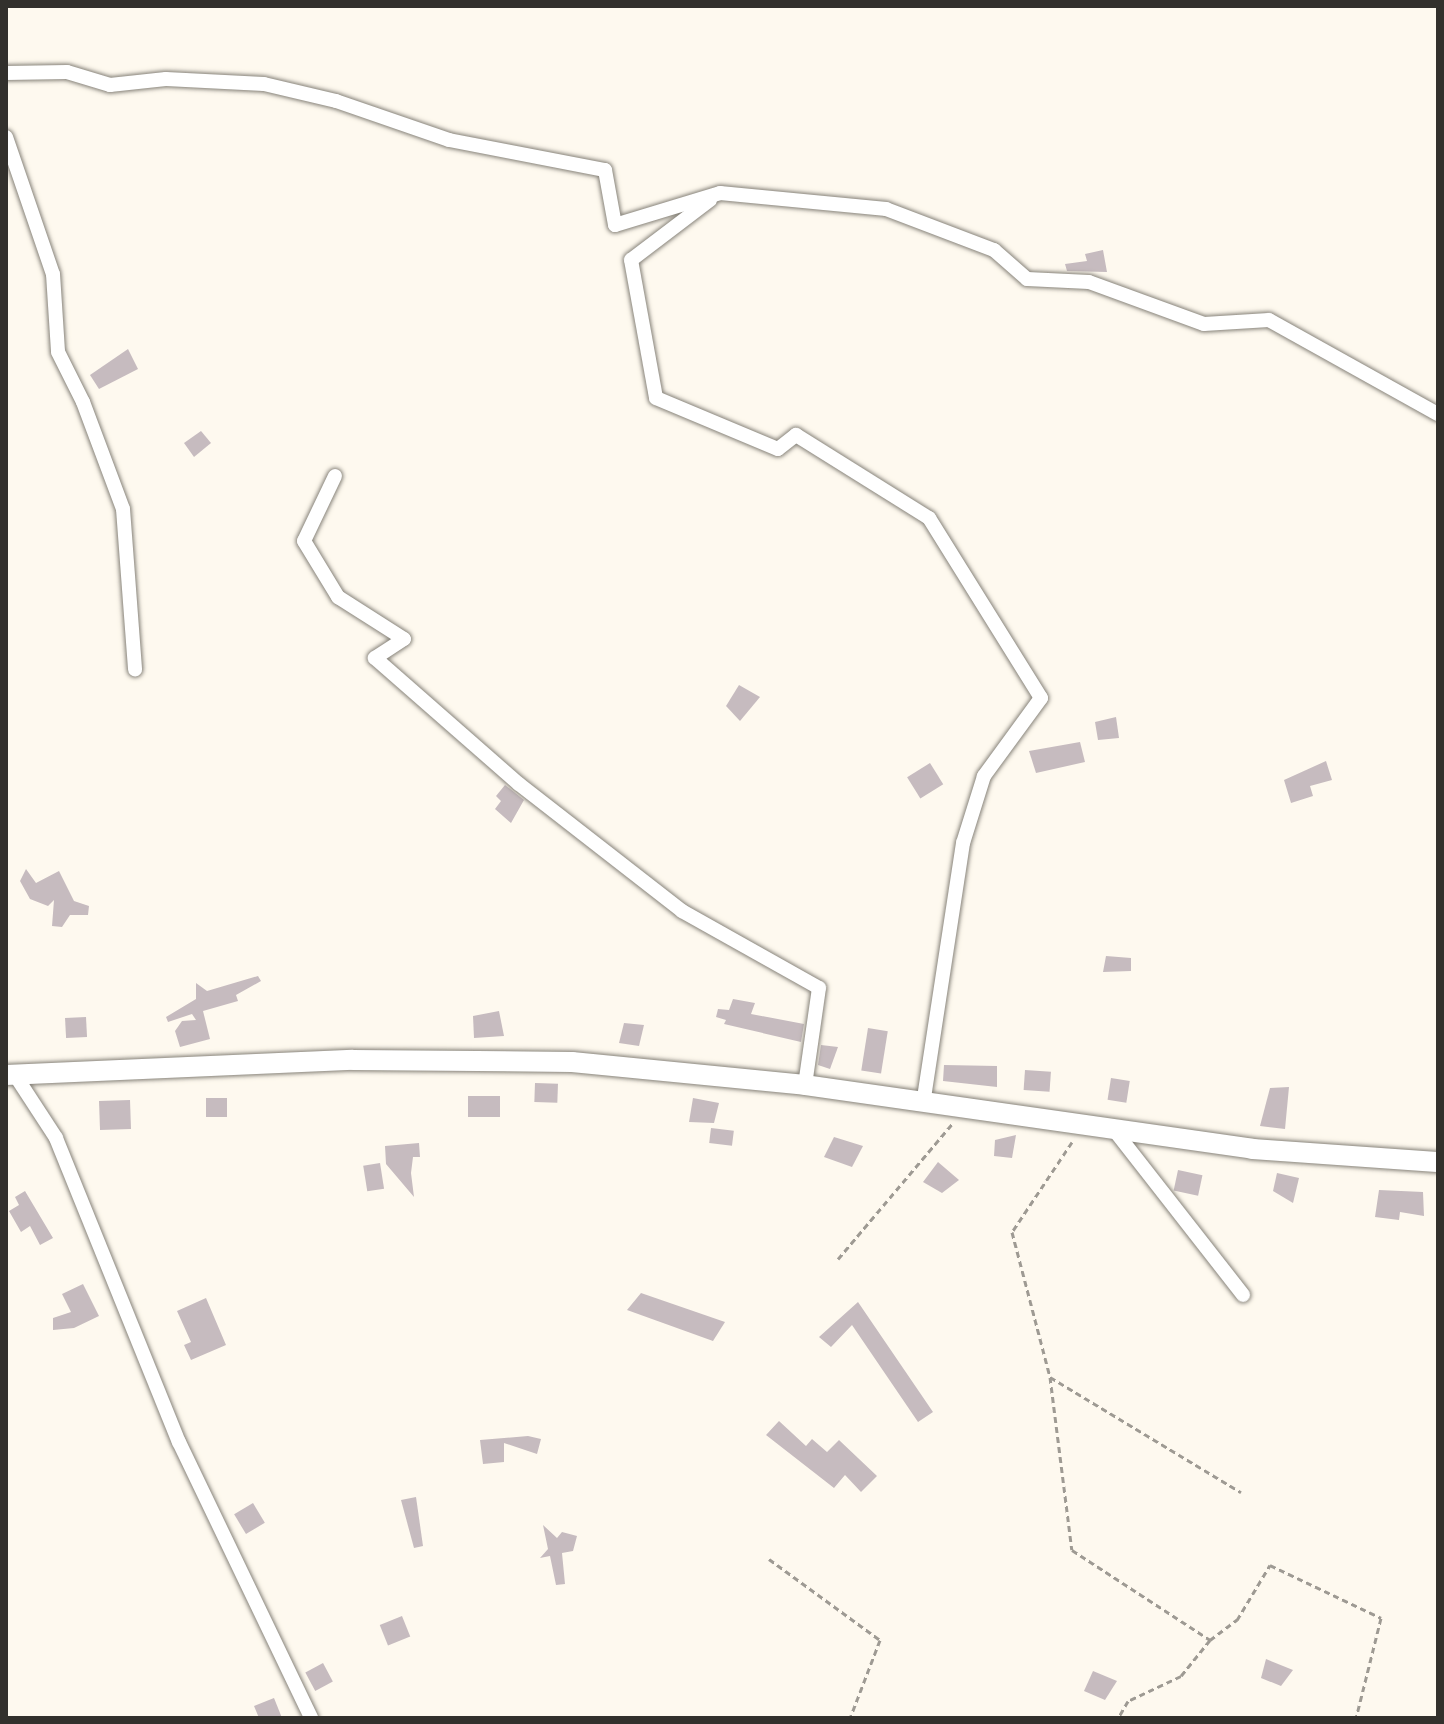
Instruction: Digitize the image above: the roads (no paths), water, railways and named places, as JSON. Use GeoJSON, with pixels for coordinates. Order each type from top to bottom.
{"type":"FeatureCollection","features":[{"type":"Feature","properties":{"kind":"street"},"geometry":{"type":"LineString","coordinates":[[6,73],[67,72],[110,85],[166,79],[264,84],[336,101],[449,140],[605,170],[615,225],[720,193],[886,209],[994,250],[1027,279],[1089,282],[1204,324],[1269,320],[1438,414]]}},
{"type":"Feature","properties":{"kind":"street"},"geometry":{"type":"LineString","coordinates":[[6,137],[53,274],[58,352],[83,402],[123,509],[135,670]]}},
{"type":"Feature","properties":{"kind":"street"},"geometry":{"type":"LineString","coordinates":[[720,193],[631,260],[656,398],[778,449],[796,435],[929,518],[1041,698],[984,776],[963,843],[923,1103]]}},
{"type":"Feature","properties":{"kind":"street"},"geometry":{"type":"LineString","coordinates":[[335,476],[304,541],[338,597],[404,639],[375,658],[519,784],[682,911],[819,988],[805,1085]]}},
{"type":"Feature","properties":{"kind":"street"},"geometry":{"type":"LineString","coordinates":[[11,1075],[246,1063],[497,1060],[805,1085],[1115,1131],[1352,1159],[1438,1162]]}},
{"type":"Feature","properties":{"kind":"street"},"geometry":{"type":"LineString","coordinates":[[11,1075],[56,1138],[179,1442],[311,1718]]}},
{"type":"Feature","properties":{"kind":"street"},"geometry":{"type":"LineString","coordinates":[[1115,1131],[1243,1295]]}}]}
